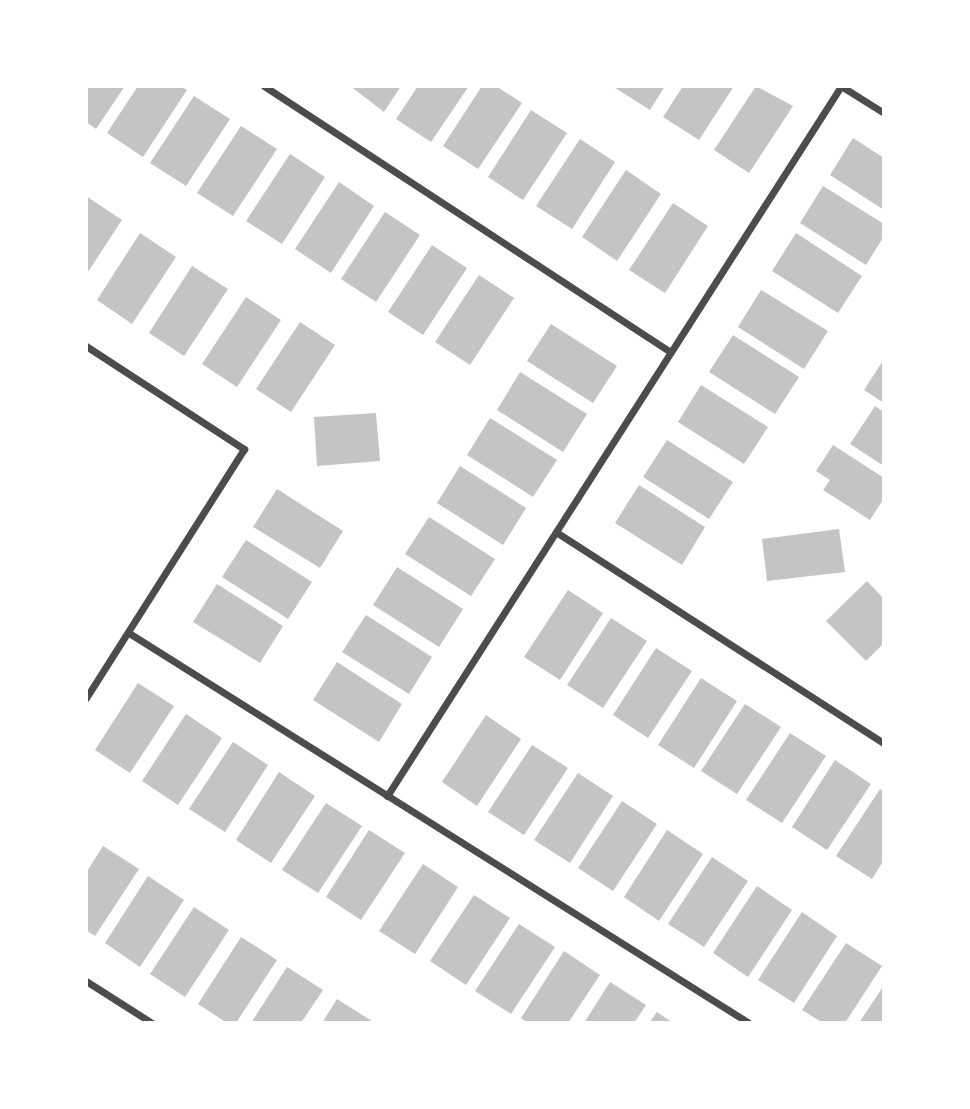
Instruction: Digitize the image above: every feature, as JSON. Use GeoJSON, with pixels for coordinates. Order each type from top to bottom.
{"type":"FeatureCollection","features":[{"type":"Feature","properties":{"kind":"street"},"geometry":{"type":"LineString","coordinates":[[264,86],[671,352]]}},
{"type":"Feature","properties":{"kind":"street"},"geometry":{"type":"LineString","coordinates":[[387,796],[841,86],[884,113]]}},
{"type":"Feature","properties":{"kind":"street"},"geometry":{"type":"LineString","coordinates":[[86,346],[244,449],[86,698]]}},
{"type":"Feature","properties":{"kind":"street"},"geometry":{"type":"LineString","coordinates":[[556,532],[884,743]]}},
{"type":"Feature","properties":{"kind":"street"},"geometry":{"type":"LineString","coordinates":[[129,633],[749,1023]]}},
{"type":"Feature","properties":{"kind":"street"},"geometry":{"type":"LineString","coordinates":[[86,981],[152,1023]]}},
{"type":"Feature","properties":{"kind":"building"},"geometry":{"type":"Polygon","coordinates":[[[86,86],[125,86],[96,129],[86,122],[86,86]]]}},
{"type":"Feature","properties":{"kind":"building"},"geometry":{"type":"Polygon","coordinates":[[[138,86],[180,86],[187,90],[143,157],[107,133],[138,86]]]}},
{"type":"Feature","properties":{"kind":"building"},"geometry":{"type":"Polygon","coordinates":[[[350,86],[401,86],[384,112],[350,86]]]}},
{"type":"Feature","properties":{"kind":"building"},"geometry":{"type":"Polygon","coordinates":[[[418,86],[469,86],[431,142],[396,119],[418,86]]]}},
{"type":"Feature","properties":{"kind":"building"},"geometry":{"type":"Polygon","coordinates":[[[482,86],[496,86],[522,103],[478,169],[443,146],[482,86]]]}},
{"type":"Feature","properties":{"kind":"building"},"geometry":{"type":"Polygon","coordinates":[[[612,86],[665,86],[650,110],[612,86]]]}},
{"type":"Feature","properties":{"kind":"building"},"geometry":{"type":"Polygon","coordinates":[[[683,86],[734,86],[699,140],[663,117],[683,86]]]}},
{"type":"Feature","properties":{"kind":"building"},"geometry":{"type":"Polygon","coordinates":[[[756,86],[793,106],[749,173],[714,150],[756,86]]]}},
{"type":"Feature","properties":{"kind":"building"},"geometry":{"type":"Polygon","coordinates":[[[194,96],[230,119],[186,186],[150,163],[194,96]]]}},
{"type":"Feature","properties":{"kind":"building"},"geometry":{"type":"Polygon","coordinates":[[[531,110],[567,133],[523,200],[488,177],[531,110]]]}},
{"type":"Feature","properties":{"kind":"building"},"geometry":{"type":"Polygon","coordinates":[[[241,126],[277,149],[233,216],[197,193],[241,126]]]}},
{"type":"Feature","properties":{"kind":"building"},"geometry":{"type":"Polygon","coordinates":[[[853,138],[884,158],[884,210],[830,175],[853,138]]]}},
{"type":"Feature","properties":{"kind":"building"},"geometry":{"type":"Polygon","coordinates":[[[580,139],[615,162],[572,229],[536,206],[580,139]]]}},
{"type":"Feature","properties":{"kind":"building"},"geometry":{"type":"Polygon","coordinates":[[[290,154],[325,177],[282,244],[246,221],[290,154]]]}},
{"type":"Feature","properties":{"kind":"building"},"geometry":{"type":"Polygon","coordinates":[[[626,170],[661,194],[617,261],[582,237],[626,170]]]}},
{"type":"Feature","properties":{"kind":"building"},"geometry":{"type":"Polygon","coordinates":[[[339,182],[374,206],[331,273],[295,249],[339,182]]]}},
{"type":"Feature","properties":{"kind":"building"},"geometry":{"type":"Polygon","coordinates":[[[823,186],[884,224],[884,236],[866,265],[800,223],[823,186]]]}},
{"type":"Feature","properties":{"kind":"building"},"geometry":{"type":"Polygon","coordinates":[[[86,196],[122,220],[86,275],[86,196]]]}},
{"type":"Feature","properties":{"kind":"building"},"geometry":{"type":"Polygon","coordinates":[[[673,203],[708,226],[665,293],[629,270],[673,203]]]}},
{"type":"Feature","properties":{"kind":"building"},"geometry":{"type":"Polygon","coordinates":[[[385,212],[420,235],[376,302],[341,279],[385,212]]]}},
{"type":"Feature","properties":{"kind":"building"},"geometry":{"type":"Polygon","coordinates":[[[140,233],[176,257],[132,324],[97,300],[140,233]]]}},
{"type":"Feature","properties":{"kind":"building"},"geometry":{"type":"Polygon","coordinates":[[[796,233],[862,276],[838,313],[772,271],[796,233]]]}},
{"type":"Feature","properties":{"kind":"building"},"geometry":{"type":"Polygon","coordinates":[[[432,245],[467,268],[423,335],[388,312],[432,245]]]}},
{"type":"Feature","properties":{"kind":"building"},"geometry":{"type":"Polygon","coordinates":[[[192,266],[228,289],[184,356],[149,333],[192,266]]]}},
{"type":"Feature","properties":{"kind":"building"},"geometry":{"type":"Polygon","coordinates":[[[479,275],[514,298],[470,365],[435,342],[479,275]]]}},
{"type":"Feature","properties":{"kind":"building"},"geometry":{"type":"Polygon","coordinates":[[[761,290],[828,331],[804,369],[738,327],[761,290]]]}},
{"type":"Feature","properties":{"kind":"building"},"geometry":{"type":"Polygon","coordinates":[[[246,297],[281,320],[237,387],[202,364],[246,297]]]}},
{"type":"Feature","properties":{"kind":"building"},"geometry":{"type":"Polygon","coordinates":[[[300,322],[335,345],[291,412],[256,389],[300,322]]]}},
{"type":"Feature","properties":{"kind":"building"},"geometry":{"type":"Polygon","coordinates":[[[551,324],[617,366],[593,403],[527,361],[551,324]]]}},
{"type":"Feature","properties":{"kind":"building"},"geometry":{"type":"Polygon","coordinates":[[[733,335],[799,377],[775,414],[709,372],[733,335]]]}},
{"type":"Feature","properties":{"kind":"building"},"geometry":{"type":"Polygon","coordinates":[[[884,359],[884,403],[864,390],[884,359]]]}},
{"type":"Feature","properties":{"kind":"building"},"geometry":{"type":"Polygon","coordinates":[[[520,372],[587,414],[563,452],[497,410],[520,372]]]}},
{"type":"Feature","properties":{"kind":"building"},"geometry":{"type":"Polygon","coordinates":[[[701,385],[768,427],[744,464],[678,422],[701,385]]]}},
{"type":"Feature","properties":{"kind":"building"},"geometry":{"type":"Polygon","coordinates":[[[875,406],[884,412],[884,466],[850,444],[875,406]]]}},
{"type":"Feature","properties":{"kind":"building"},"geometry":{"type":"Polygon","coordinates":[[[376,413],[380,461],[317,466],[314,417],[376,413]]]}},
{"type":"Feature","properties":{"kind":"building"},"geometry":{"type":"Polygon","coordinates":[[[490,418],[557,460],[533,497],[467,455],[490,418]]]}},
{"type":"Feature","properties":{"kind":"building"},"geometry":{"type":"Polygon","coordinates":[[[667,440],[733,482],[709,519],[643,477],[667,440]]]}},
{"type":"Feature","properties":{"kind":"building"},"geometry":{"type":"Polygon","coordinates":[[[833,445],[884,478],[884,498],[870,520],[823,490],[830,480],[816,471],[833,445]]]}},
{"type":"Feature","properties":{"kind":"building"},"geometry":{"type":"Polygon","coordinates":[[[460,466],[526,508],[503,545],[437,503],[460,466]]]}},
{"type":"Feature","properties":{"kind":"building"},"geometry":{"type":"Polygon","coordinates":[[[639,485],[705,527],[682,565],[615,523],[639,485]]]}},
{"type":"Feature","properties":{"kind":"building"},"geometry":{"type":"Polygon","coordinates":[[[277,489],[343,531],[320,568],[253,527],[277,489]]]}},
{"type":"Feature","properties":{"kind":"building"},"geometry":{"type":"Polygon","coordinates":[[[429,517],[495,559],[471,596],[405,554],[429,517]]]}},
{"type":"Feature","properties":{"kind":"building"},"geometry":{"type":"Polygon","coordinates":[[[839,529],[845,572],[767,581],[762,539],[839,529]]]}},
{"type":"Feature","properties":{"kind":"building"},"geometry":{"type":"Polygon","coordinates":[[[246,540],[312,582],[288,619],[222,577],[246,540]]]}},
{"type":"Feature","properties":{"kind":"building"},"geometry":{"type":"Polygon","coordinates":[[[397,567],[463,609],[439,647],[373,605],[397,567]]]}},
{"type":"Feature","properties":{"kind":"building"},"geometry":{"type":"Polygon","coordinates":[[[867,581],[884,599],[884,643],[866,661],[826,621],[867,581]]]}},
{"type":"Feature","properties":{"kind":"building"},"geometry":{"type":"Polygon","coordinates":[[[217,584],[283,626],[260,663],[193,622],[217,584]]]}},
{"type":"Feature","properties":{"kind":"building"},"geometry":{"type":"Polygon","coordinates":[[[568,590],[603,613],[560,680],[524,657],[568,590]]]}},
{"type":"Feature","properties":{"kind":"building"},"geometry":{"type":"Polygon","coordinates":[[[366,615],[432,657],[409,694],[342,652],[366,615]]]}},
{"type":"Feature","properties":{"kind":"building"},"geometry":{"type":"Polygon","coordinates":[[[611,618],[647,641],[603,708],[567,685],[611,618]]]}},
{"type":"Feature","properties":{"kind":"building"},"geometry":{"type":"Polygon","coordinates":[[[656,648],[692,671],[648,738],[613,715],[656,648]]]}},
{"type":"Feature","properties":{"kind":"building"},"geometry":{"type":"Polygon","coordinates":[[[337,662],[402,704],[379,742],[313,700],[337,662]]]}},
{"type":"Feature","properties":{"kind":"building"},"geometry":{"type":"Polygon","coordinates":[[[701,678],[737,701],[694,768],[658,745],[701,678]]]}},
{"type":"Feature","properties":{"kind":"building"},"geometry":{"type":"Polygon","coordinates":[[[138,683],[174,706],[130,773],[95,750],[138,683]]]}},
{"type":"Feature","properties":{"kind":"building"},"geometry":{"type":"Polygon","coordinates":[[[745,704],[781,727],[737,794],[701,771],[745,704]]]}},
{"type":"Feature","properties":{"kind":"building"},"geometry":{"type":"Polygon","coordinates":[[[186,714],[222,738],[178,805],[142,781],[186,714]]]}},
{"type":"Feature","properties":{"kind":"building"},"geometry":{"type":"Polygon","coordinates":[[[486,715],[521,739],[477,806],[442,782],[486,715]]]}},
{"type":"Feature","properties":{"kind":"building"},"geometry":{"type":"Polygon","coordinates":[[[790,733],[826,756],[782,823],[746,800],[790,733]]]}},
{"type":"Feature","properties":{"kind":"building"},"geometry":{"type":"Polygon","coordinates":[[[233,742],[268,765],[225,832],[189,809],[233,742]]]}},
{"type":"Feature","properties":{"kind":"building"},"geometry":{"type":"Polygon","coordinates":[[[532,745],[568,768],[524,835],[488,812],[532,745]]]}},
{"type":"Feature","properties":{"kind":"building"},"geometry":{"type":"Polygon","coordinates":[[[835,760],[871,784],[827,850],[792,827],[835,760]]]}},
{"type":"Feature","properties":{"kind":"building"},"geometry":{"type":"Polygon","coordinates":[[[279,772],[315,796],[271,863],[236,840],[279,772]]]}},
{"type":"Feature","properties":{"kind":"building"},"geometry":{"type":"Polygon","coordinates":[[[578,773],[613,796],[570,863],[534,840],[578,773]]]}},
{"type":"Feature","properties":{"kind":"building"},"geometry":{"type":"Polygon","coordinates":[[[880,789],[884,792],[884,860],[872,879],[836,856],[880,789]]]}},
{"type":"Feature","properties":{"kind":"building"},"geometry":{"type":"Polygon","coordinates":[[[622,801],[657,824],[613,891],[578,868],[622,801]]]}},
{"type":"Feature","properties":{"kind":"building"},"geometry":{"type":"Polygon","coordinates":[[[326,803],[362,826],[318,893],[282,870],[326,803]]]}},
{"type":"Feature","properties":{"kind":"building"},"geometry":{"type":"Polygon","coordinates":[[[369,830],[405,853],[361,920],[326,897],[369,830]]]}},
{"type":"Feature","properties":{"kind":"building"},"geometry":{"type":"Polygon","coordinates":[[[667,830],[703,854],[659,921],[624,897],[667,830]]]}},
{"type":"Feature","properties":{"kind":"building"},"geometry":{"type":"Polygon","coordinates":[[[103,846],[139,869],[95,936],[86,930],[86,873],[103,846]]]}},
{"type":"Feature","properties":{"kind":"building"},"geometry":{"type":"Polygon","coordinates":[[[712,857],[748,881],[704,947],[668,924],[712,857]]]}},
{"type":"Feature","properties":{"kind":"building"},"geometry":{"type":"Polygon","coordinates":[[[423,864],[458,887],[415,954],[379,931],[423,864]]]}},
{"type":"Feature","properties":{"kind":"building"},"geometry":{"type":"Polygon","coordinates":[[[148,876],[184,900],[140,967],[105,943],[148,876]]]}},
{"type":"Feature","properties":{"kind":"building"},"geometry":{"type":"Polygon","coordinates":[[[757,886],[792,910],[748,977],[713,953],[757,886]]]}},
{"type":"Feature","properties":{"kind":"building"},"geometry":{"type":"Polygon","coordinates":[[[474,895],[510,918],[466,985],[430,961],[474,895]]]}},
{"type":"Feature","properties":{"kind":"building"},"geometry":{"type":"Polygon","coordinates":[[[194,907],[229,930],[185,997],[150,974],[194,907]]]}},
{"type":"Feature","properties":{"kind":"building"},"geometry":{"type":"Polygon","coordinates":[[[802,912],[837,936],[794,1003],[758,980],[802,912]]]}},
{"type":"Feature","properties":{"kind":"building"},"geometry":{"type":"Polygon","coordinates":[[[519,924],[555,947],[511,1014],[475,991],[519,924]]]}},
{"type":"Feature","properties":{"kind":"building"},"geometry":{"type":"Polygon","coordinates":[[[241,937],[277,960],[236,1023],[227,1023],[198,1004],[241,937]]]}},
{"type":"Feature","properties":{"kind":"building"},"geometry":{"type":"Polygon","coordinates":[[[846,943],[882,966],[845,1023],[823,1023],[802,1010],[846,943]]]}},
{"type":"Feature","properties":{"kind":"building"},"geometry":{"type":"Polygon","coordinates":[[[564,951],[600,975],[568,1023],[528,1023],[521,1018],[564,951]]]}},
{"type":"Feature","properties":{"kind":"building"},"geometry":{"type":"Polygon","coordinates":[[[287,967],[323,990],[301,1023],[251,1023],[287,967]]]}},
{"type":"Feature","properties":{"kind":"building"},"geometry":{"type":"Polygon","coordinates":[[[610,982],[646,1005],[634,1023],[584,1023],[610,982]]]}},
{"type":"Feature","properties":{"kind":"building"},"geometry":{"type":"Polygon","coordinates":[[[884,985],[884,1023],[859,1023],[884,985]]]}},
{"type":"Feature","properties":{"kind":"building"},"geometry":{"type":"Polygon","coordinates":[[[337,999],[375,1023],[322,1023],[337,999]]]}},
{"type":"Feature","properties":{"kind":"building"},"geometry":{"type":"Polygon","coordinates":[[[657,1012],[673,1023],[649,1023],[657,1012]]]}}]}
